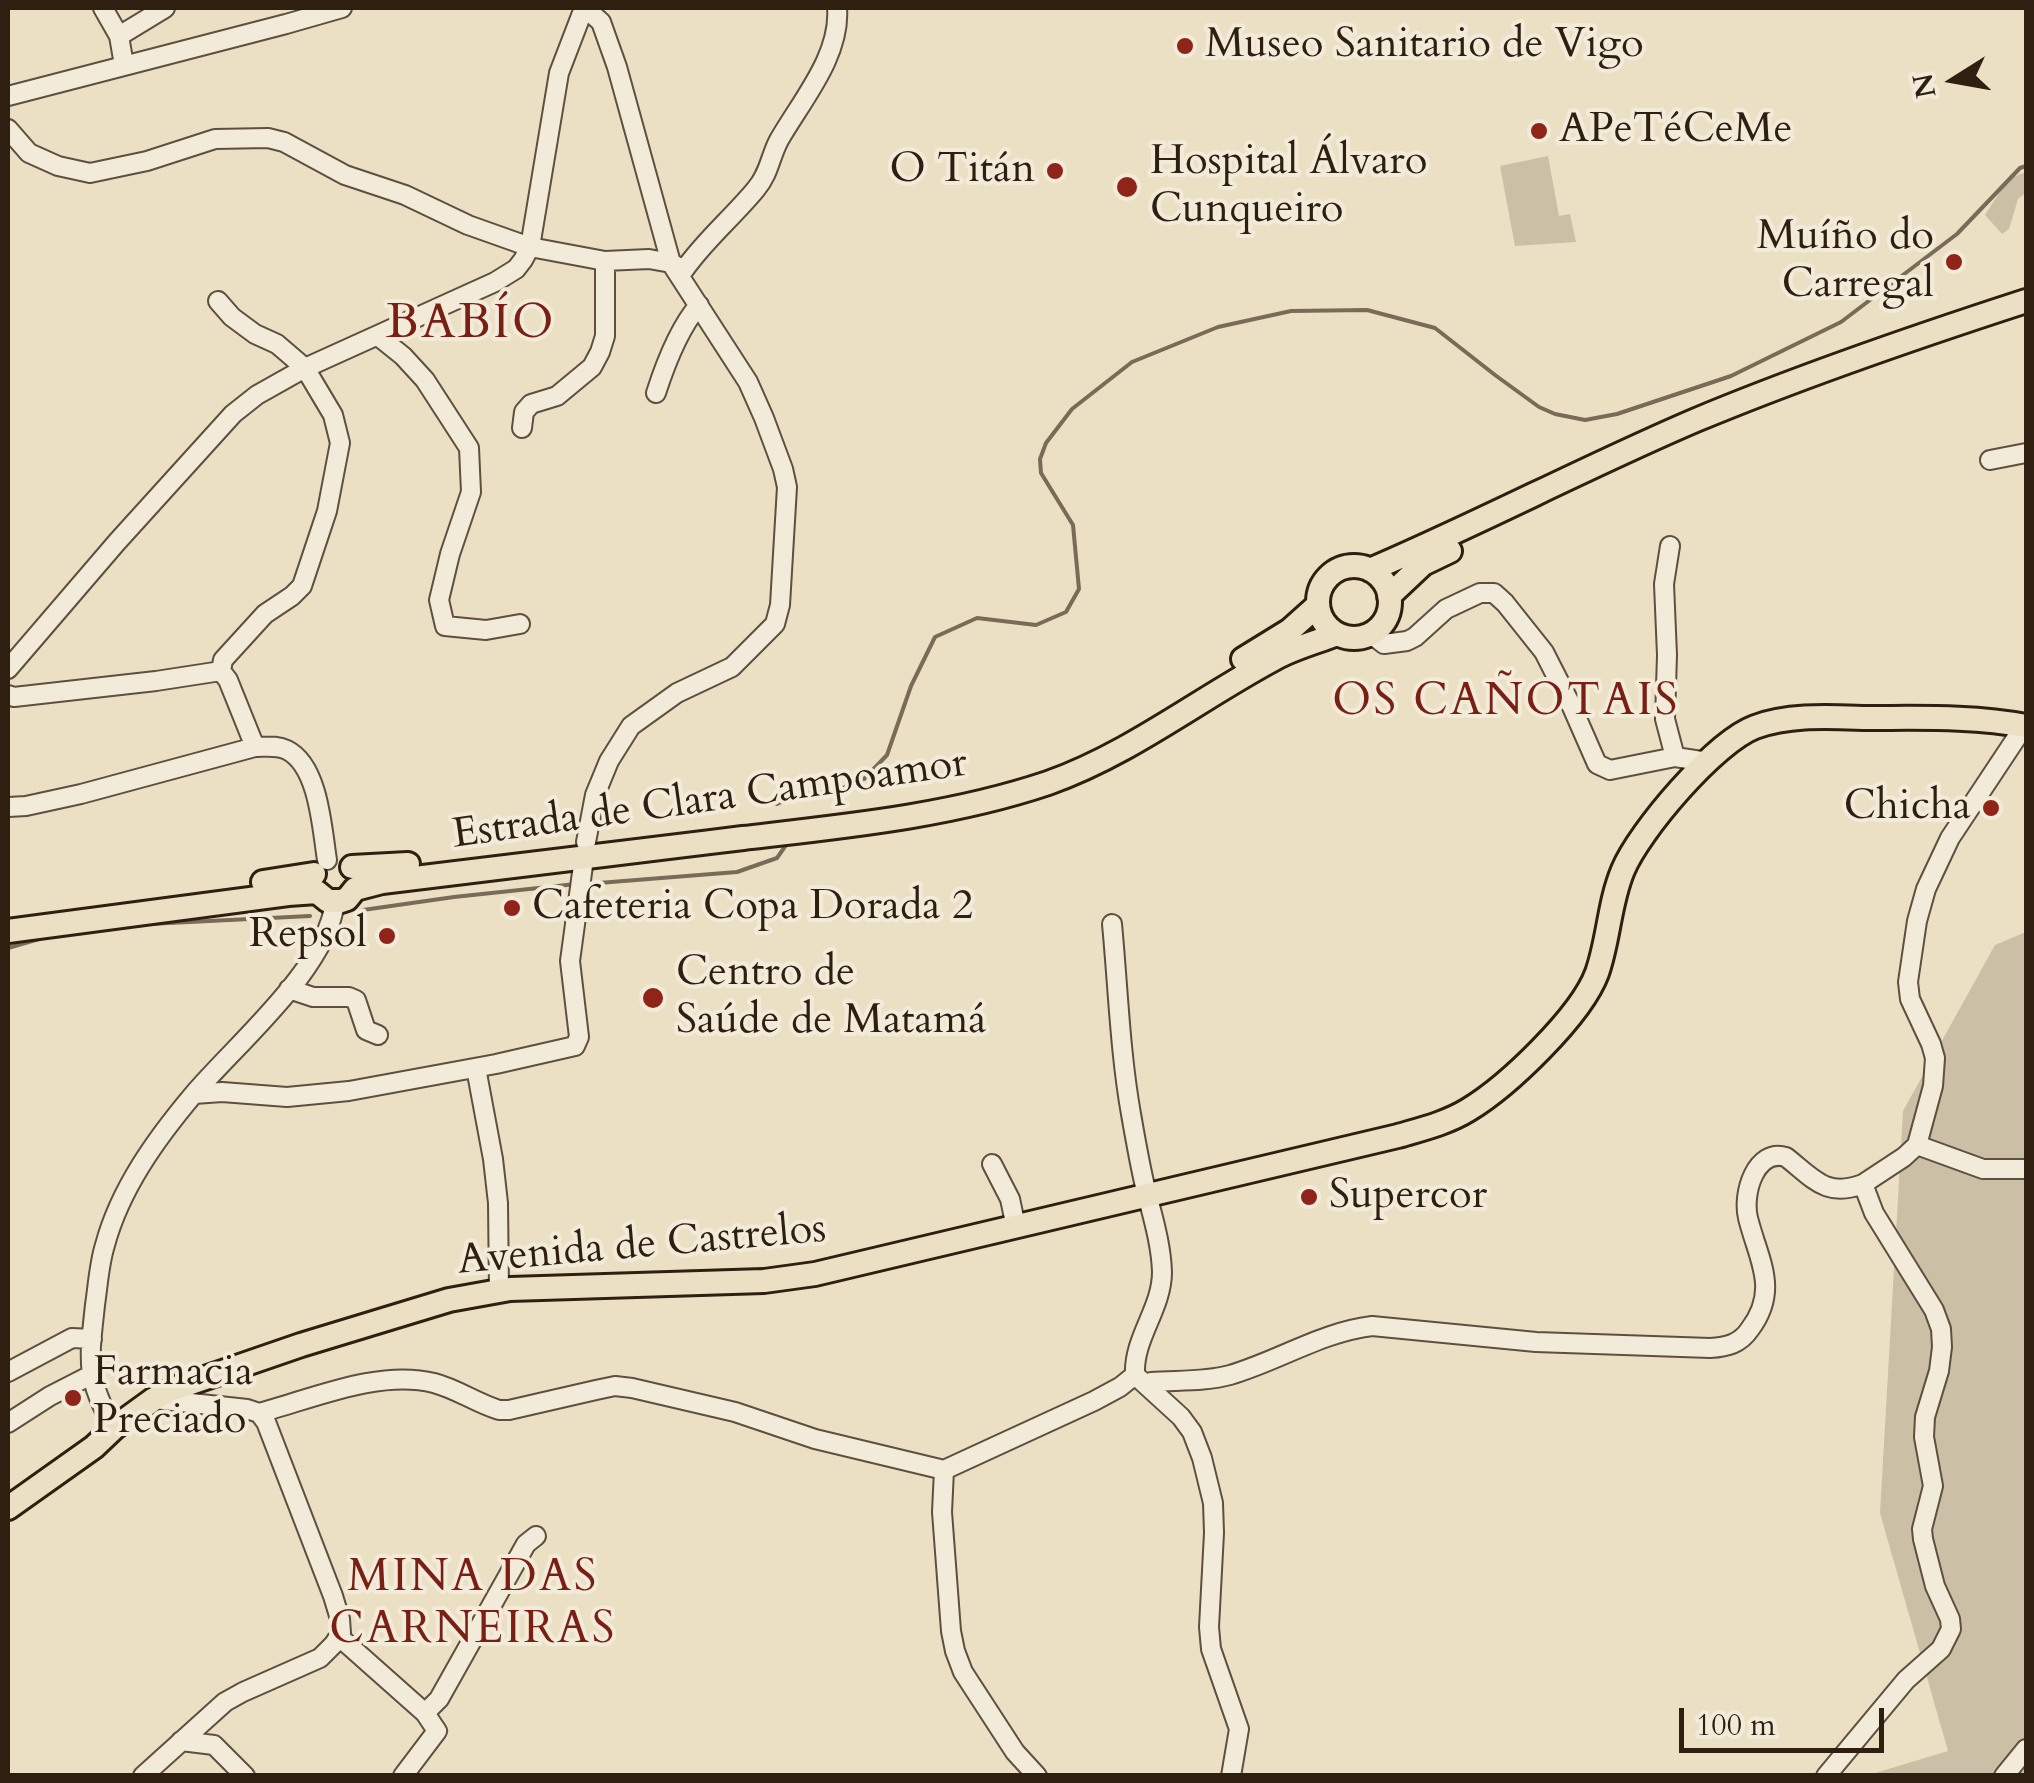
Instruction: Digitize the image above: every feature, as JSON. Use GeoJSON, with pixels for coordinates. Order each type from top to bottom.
{"type":"FeatureCollection","features":[{"type":"Feature","properties":{"kind":"main road","name":"Estrada de Clara Campoamor"},"geometry":{"type":"LineString","coordinates":[[1550,485],[1585,459],[1717,401],[1865,343],[2026,290]]}},
{"type":"Feature","properties":{"kind":"main road","name":"Estrada de Clara Campoamor"},"geometry":{"type":"LineString","coordinates":[[583,867],[831,814],[990,786],[1092,750],[1290,630],[1318,605],[1323,584],[1338,570],[1370,570],[1682,426],[1912,338],[2026,300]]}},
{"type":"Feature","properties":{"kind":"main road"},"geometry":{"type":"LineString","coordinates":[[1389,596],[1423,564],[1566,493],[1780,401],[2026,315]]}},
{"type":"Feature","properties":{"kind":"main road"},"geometry":{"type":"LineString","coordinates":[[1370,570],[1386,586],[1390,607],[1386,618],[1371,634]]}},
{"type":"Feature","properties":{"kind":"main road"},"geometry":{"type":"LineString","coordinates":[[1318,605],[1321,617],[1338,634]]}},
{"type":"Feature","properties":{"kind":"main road","name":"Estrada de Clara Campoamor"},"geometry":{"type":"LineString","coordinates":[[353,878],[404,865],[583,867],[929,814],[994,800],[1097,762],[1277,657],[1338,634],[1360,638],[1371,634]]}},
{"type":"Feature","properties":{"kind":"main road","name":"Avenida de Castrelos"},"geometry":{"type":"LineString","coordinates":[[8,1508],[154,1399],[206,1376],[449,1300],[499,1290],[779,1280],[1148,1196],[1398,1136],[1445,1121],[1485,1098],[1545,1043],[1583,1000],[1596,974],[1613,900],[1638,842],[1708,762],[1732,741],[1752,728],[1806,718],[1953,718],[2026,725]]}},
{"type":"Feature","properties":{"kind":"main road","name":"Estrada de Clara Campoamor"},"geometry":{"type":"LineString","coordinates":[[8,931],[208,904],[323,882],[340,859],[353,878]]}},
{"type":"Feature","properties":{"kind":"main road","name":"Estrada de Clara Campoamor"},"geometry":{"type":"LineString","coordinates":[[8,916],[323,882],[347,899],[353,878]]}},
{"type":"Feature","properties":{"kind":"street"},"geometry":{"type":"LineString","coordinates":[[103,8],[119,36],[124,65]]}},
{"type":"Feature","properties":{"kind":"street"},"geometry":{"type":"LineString","coordinates":[[119,36],[165,8]]}},
{"type":"Feature","properties":{"kind":"street"},"geometry":{"type":"LineString","coordinates":[[8,96],[342,8]]}},
{"type":"Feature","properties":{"kind":"street"},"geometry":{"type":"LineString","coordinates":[[8,669],[223,424],[257,395],[304,368],[496,282],[516,269],[530,247],[559,74],[585,8],[601,22],[671,262],[748,382],[783,470],[787,487],[780,605],[775,624],[732,667],[677,693],[631,726],[609,761],[594,795],[570,961],[578,1042],[569,1049],[349,1091],[287,1098],[222,1092],[194,1094]]}},
{"type":"Feature","properties":{"kind":"street"},"geometry":{"type":"LineString","coordinates":[[8,129],[29,153],[58,166],[90,173],[147,161],[215,139],[268,138],[284,142],[345,175],[405,195],[468,225],[530,247],[605,261],[671,262],[684,270],[769,170],[778,143],[836,40],[837,8]]}},
{"type":"Feature","properties":{"kind":"street"},"geometry":{"type":"LineString","coordinates":[[522,428],[524,412],[532,404],[557,396],[592,367],[600,352],[605,336],[605,261]]}},
{"type":"Feature","properties":{"kind":"street"},"geometry":{"type":"LineString","coordinates":[[218,301],[254,334],[277,344],[304,368],[325,400],[340,444],[328,511],[302,586],[265,614],[224,660],[222,671],[255,747]]}},
{"type":"Feature","properties":{"kind":"street"},"geometry":{"type":"LineString","coordinates":[[656,393],[666,364],[699,306]]}},
{"type":"Feature","properties":{"kind":"street"},"geometry":{"type":"LineString","coordinates":[[378,336],[425,380],[469,448],[471,492],[450,554],[440,600],[445,626],[486,630],[520,624]]}},
{"type":"Feature","properties":{"kind":"street"},"geometry":{"type":"LineString","coordinates":[[1990,460],[2026,453]]}},
{"type":"Feature","properties":{"kind":"street"},"geometry":{"type":"LineString","coordinates":[[1670,546],[1664,584],[1665,719],[1675,757]]}},
{"type":"Feature","properties":{"kind":"street"},"geometry":{"type":"LineString","coordinates":[[1371,634],[1384,644],[1407,641],[1446,609],[1480,593],[1494,593],[1544,652],[1597,764],[1620,770],[1675,757],[1708,762]]}},
{"type":"Feature","properties":{"kind":"street"},"geometry":{"type":"LineString","coordinates":[[8,695],[222,671]]}},
{"type":"Feature","properties":{"kind":"street"},"geometry":{"type":"LineString","coordinates":[[154,1399],[259,1413],[325,1393],[402,1379],[442,1385],[486,1406],[509,1410],[615,1386],[690,1400],[815,1439],[944,1470],[1120,1387],[1141,1380],[1231,1374],[1300,1347],[1372,1326],[1536,1342],[1710,1348],[1734,1344],[1744,1338],[1764,1308],[1762,1259],[1746,1210],[1756,1168],[1763,1160],[1773,1155],[1786,1157],[1817,1182],[1848,1190],[1863,1184],[1917,1145],[1935,1071],[1931,1044],[1910,999],[1908,982],[1917,921],[1926,889],[1950,838],[2026,725]]}},
{"type":"Feature","properties":{"kind":"street"},"geometry":{"type":"LineString","coordinates":[[8,806],[80,794],[255,747],[290,752],[306,769],[316,797],[323,882],[334,912],[320,948],[308,968],[161,1135],[112,1221],[100,1265],[90,1357],[94,1390],[114,1428]]}},
{"type":"Feature","properties":{"kind":"street"},"geometry":{"type":"LineString","coordinates":[[1112,924],[1123,1063],[1160,1246],[1162,1285],[1134,1362],[1141,1380],[1192,1432],[1213,1504],[1208,1627],[1214,1662],[1238,1729],[1231,1776]]}},
{"type":"Feature","properties":{"kind":"street"},"geometry":{"type":"LineString","coordinates":[[289,989],[313,997],[356,1000],[366,1030],[378,1035]]}},
{"type":"Feature","properties":{"kind":"street"},"geometry":{"type":"LineString","coordinates":[[476,1068],[498,1203],[499,1290]]}},
{"type":"Feature","properties":{"kind":"street"},"geometry":{"type":"LineString","coordinates":[[1917,1145],[1983,1168],[2026,1168]]}},
{"type":"Feature","properties":{"kind":"street"},"geometry":{"type":"LineString","coordinates":[[992,1164],[1010,1199],[1016,1227]]}},
{"type":"Feature","properties":{"kind":"street"},"geometry":{"type":"LineString","coordinates":[[1826,1776],[1906,1680],[1941,1649],[1951,1629],[1930,1569],[1922,1529],[1933,1486],[1924,1437],[1925,1417],[1939,1371],[1941,1329],[1934,1310],[1874,1213],[1863,1184]]}},
{"type":"Feature","properties":{"kind":"street"},"geometry":{"type":"LineString","coordinates":[[8,1372],[72,1338],[92,1339]]}},
{"type":"Feature","properties":{"kind":"street"},"geometry":{"type":"LineString","coordinates":[[9,1417],[91,1375]]}},
{"type":"Feature","properties":{"kind":"street"},"geometry":{"type":"LineString","coordinates":[[142,1776],[232,1698],[320,1658],[340,1633],[333,1596],[266,1422],[259,1413]]}},
{"type":"Feature","properties":{"kind":"street"},"geometry":{"type":"LineString","coordinates":[[944,1470],[942,1512],[950,1630],[955,1651],[963,1672],[1014,1752],[1038,1776]]}},
{"type":"Feature","properties":{"kind":"street"},"geometry":{"type":"LineString","coordinates":[[425,1713],[439,1698],[526,1544],[536,1536]]}},
{"type":"Feature","properties":{"kind":"street"},"geometry":{"type":"LineString","coordinates":[[338,1638],[425,1713],[436,1731],[403,1776]]}},
{"type":"Feature","properties":{"kind":"street"},"geometry":{"type":"LineString","coordinates":[[182,1741],[214,1745],[244,1776]]}},
{"type":"Feature","properties":{"kind":"street"},"geometry":{"type":"LineString","coordinates":[[2004,1776],[2026,1749]]}},
{"type":"Feature","properties":{"kind":"shaded area"},"geometry":{"type":"Polygon","coordinates":[[[1548,156],[1559,216],[1570,214],[1576,242],[1515,246],[1500,166],[1548,156]]]}},
{"type":"Feature","properties":{"kind":"shaded area"},"geometry":{"type":"Polygon","coordinates":[[[2026,172],[2026,193],[2018,199],[2009,229],[2002,234],[1985,215],[2008,179],[2026,172]]]}},
{"type":"Feature","properties":{"kind":"shaded area"},"geometry":{"type":"Polygon","coordinates":[[[2026,932],[2026,1775],[1865,1776],[1948,1751],[1880,1513],[1903,1111],[1995,945],[2026,932]]]}},
{"type":"Feature","properties":{"kind":"waterway"},"geometry":{"type":"LineString","coordinates":[[777,804],[795,795],[835,791],[864,779],[887,755],[911,686],[935,637],[977,618],[1036,625],[1066,612],[1079,589],[1073,525],[1041,473],[1040,459],[1046,443],[1072,409],[1132,362],[1218,327],[1291,311],[1367,310],[1435,328],[1539,407],[1555,414],[1585,420],[1617,414],[1731,376],[1841,322],[1957,234],[2026,166]]}},
{"type":"Feature","properties":{"kind":"waterway"},"geometry":{"type":"LineString","coordinates":[[586,884],[737,872],[777,858],[786,845]]}},
{"type":"Feature","properties":{"kind":"waterway"},"geometry":{"type":"LineString","coordinates":[[363,910],[576,884]]}},
{"type":"Feature","properties":{"kind":"waterway"},"geometry":{"type":"LineString","coordinates":[[105,929],[310,916]]}},
{"type":"Feature","properties":{"kind":"waterway"},"geometry":{"type":"LineString","coordinates":[[8,948],[46,937]]}},
{"type":"Feature","properties":{"kind":"place","name":"Museo Sanitario de Vigo"},"geometry":{"type":"Point","coordinates":[1185,46]}},
{"type":"Feature","properties":{"kind":"place","name":"APeTéCeMe"},"geometry":{"type":"Point","coordinates":[1539,131]}},
{"type":"Feature","properties":{"kind":"place","name":"O Titán"},"geometry":{"type":"Point","coordinates":[1055,171]}},
{"type":"Feature","properties":{"kind":"place","name":"Hospital Álvaro Cunqueiro"},"geometry":{"type":"Point","coordinates":[1127,187]}},
{"type":"Feature","properties":{"kind":"place","name":"Muíño do Carregal"},"geometry":{"type":"Point","coordinates":[1954,262]}},
{"type":"Feature","properties":{"kind":"place","name":"Chicha"},"geometry":{"type":"Point","coordinates":[1991,808]}},
{"type":"Feature","properties":{"kind":"place","name":"Cafeteria Copa Dorada 2"},"geometry":{"type":"Point","coordinates":[512,908]}},
{"type":"Feature","properties":{"kind":"place","name":"Repsol"},"geometry":{"type":"Point","coordinates":[387,936]}},
{"type":"Feature","properties":{"kind":"place","name":"Centro de Saúde de Matamá"},"geometry":{"type":"Point","coordinates":[653,998]}},
{"type":"Feature","properties":{"kind":"place","name":"Supercor"},"geometry":{"type":"Point","coordinates":[1309,1197]}},
{"type":"Feature","properties":{"kind":"place","name":"Farmacia Preciado"},"geometry":{"type":"Point","coordinates":[73,1398]}},
{"type":"Feature","properties":{"kind":"district","name":"BABÍO"},"geometry":{"type":"Point","coordinates":[471,326]}},
{"type":"Feature","properties":{"kind":"district","name":"OS CAÑOTAIS"},"geometry":{"type":"Point","coordinates":[1506,704]}},
{"type":"Feature","properties":{"kind":"district","name":"MINA DAS CARNEIRAS"},"geometry":{"type":"Point","coordinates":[473,1606]}}]}
